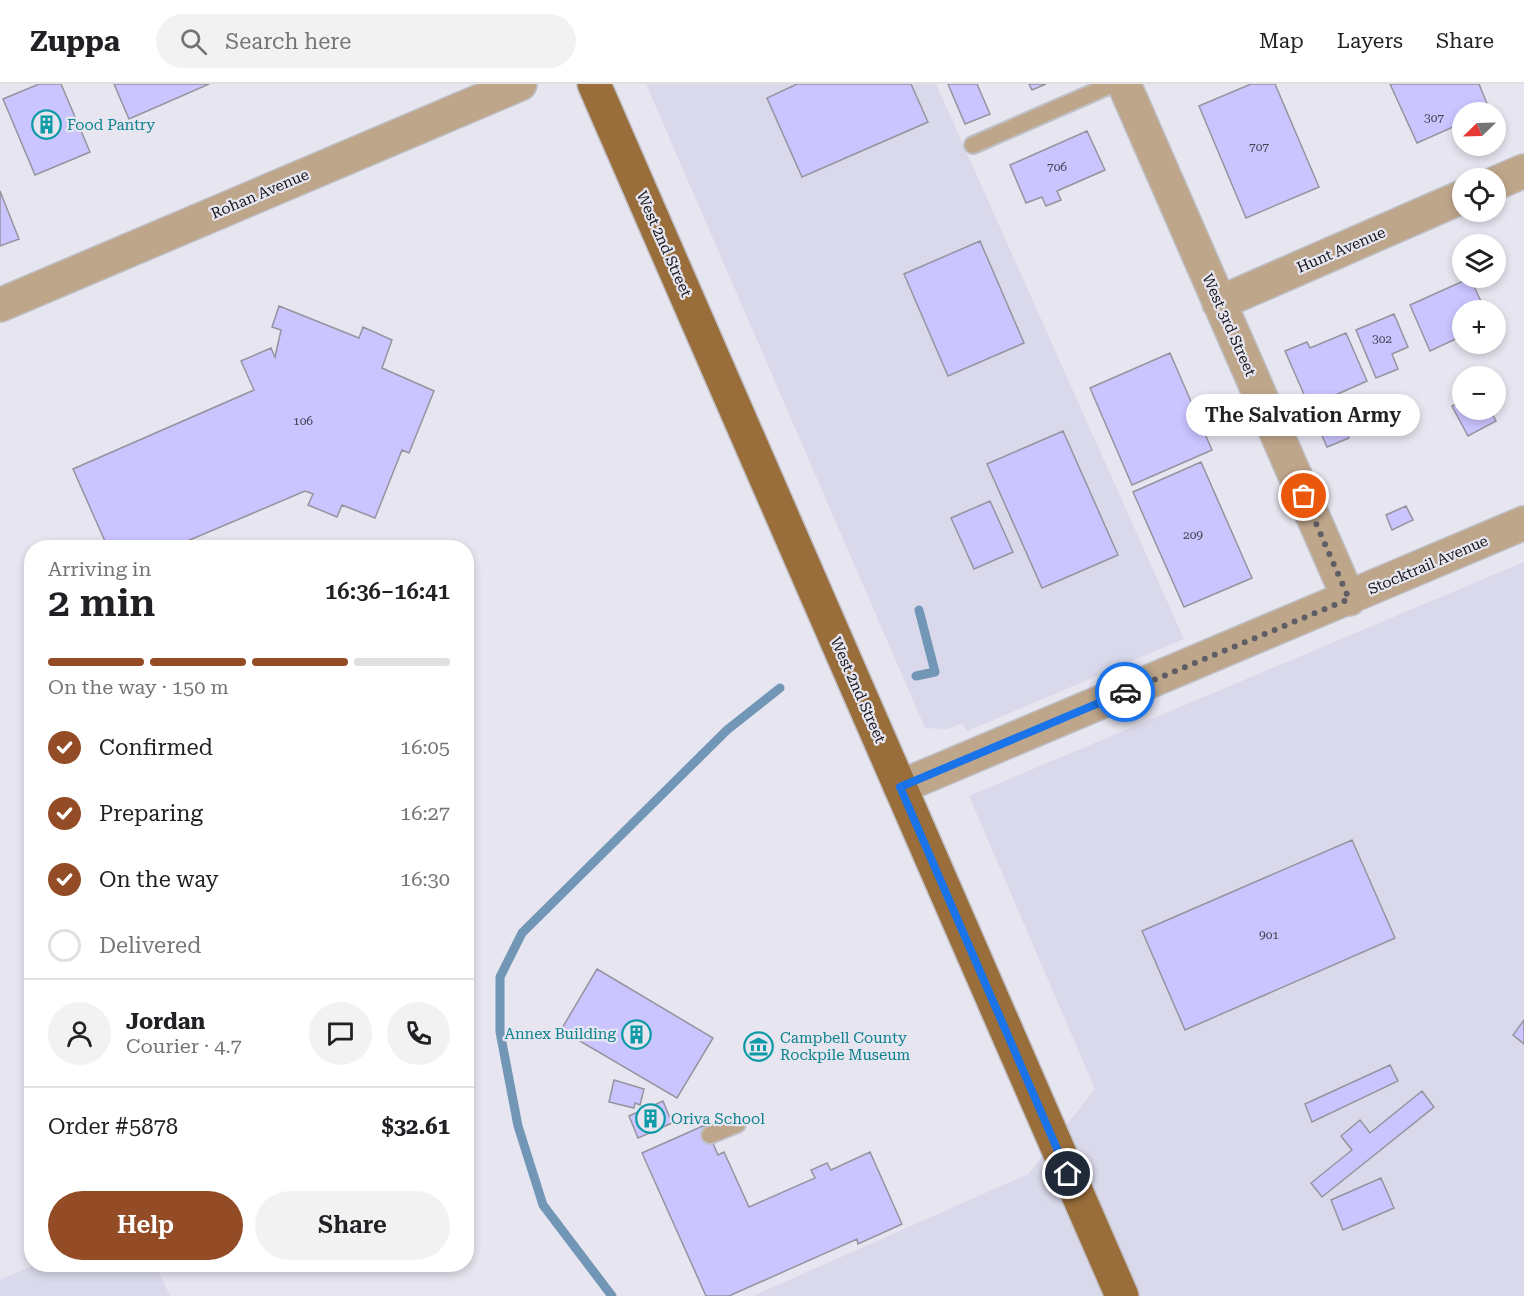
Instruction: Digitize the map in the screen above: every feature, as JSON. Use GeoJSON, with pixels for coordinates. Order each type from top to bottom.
{"type":"FeatureCollection","features":[{"type":"Feature","properties":{"kind":"main road","name":"West 2nd Street"},"geometry":{"type":"LineString","coordinates":[[594,84],[1122,1296]]}},
{"type":"Feature","properties":{"kind":"street","name":"Rohan Avenue"},"geometry":{"type":"LineString","coordinates":[[0,305],[520,84]]}},
{"type":"Feature","properties":{"kind":"street","name":"West 3rd Street"},"geometry":{"type":"LineString","coordinates":[[1124,84],[1349,599]]}},
{"type":"Feature","properties":{"kind":"street"},"geometry":{"type":"LineString","coordinates":[[1506,179],[1524,171]]}},
{"type":"Feature","properties":{"kind":"street","name":"Hunt Avenue"},"geometry":{"type":"LineString","coordinates":[[1219,303],[1452,201]]}},
{"type":"Feature","properties":{"kind":"street","name":"Stocktrail Avenue"},"geometry":{"type":"LineString","coordinates":[[900,787],[1349,599],[1524,523]]}},
{"type":"Feature","properties":{"kind":"lane"},"geometry":{"type":"LineString","coordinates":[[973,145],[1113,84]]}},
{"type":"Feature","properties":{"kind":"lane"},"geometry":{"type":"LineString","coordinates":[[710,1135],[737,1124]]}},
{"type":"Feature","properties":{"kind":"shaded area"},"geometry":{"type":"Polygon","coordinates":[[[646,84],[936,84],[1184,639],[967,731],[963,723],[947,729],[925,728],[646,84]]]}},
{"type":"Feature","properties":{"kind":"shaded area"},"geometry":{"type":"Polygon","coordinates":[[[1524,562],[1524,1296],[753,1296],[1028,1174],[1095,1089],[969,796],[1524,562]]]}},
{"type":"Feature","properties":{"kind":"shaded area"},"geometry":{"type":"Polygon","coordinates":[[[24,1269],[24,1272],[159,1272],[170,1296],[0,1296],[0,1280],[24,1269]]]}},
{"type":"Feature","properties":{"kind":"building","name":"Food Pantry"},"geometry":{"type":"Polygon","coordinates":[[[39,84],[61,84],[90,152],[35,175],[3,99],[39,84]]]}},
{"type":"Feature","properties":{"kind":"building"},"geometry":{"type":"Polygon","coordinates":[[[114,84],[209,84],[129,119],[114,84]]]}},
{"type":"Feature","properties":{"kind":"building"},"geometry":{"type":"Polygon","coordinates":[[[797,84],[911,84],[928,122],[802,177],[767,98],[797,84]]]}},
{"type":"Feature","properties":{"kind":"building"},"geometry":{"type":"Polygon","coordinates":[[[948,84],[977,84],[990,114],[965,124],[948,84]]]}},
{"type":"Feature","properties":{"kind":"building"},"geometry":{"type":"Polygon","coordinates":[[[1029,84],[1046,84],[1032,90],[1029,84]]]}},
{"type":"Feature","properties":{"kind":"building"},"geometry":{"type":"Polygon","coordinates":[[[1251,84],[1275,84],[1319,187],[1246,218],[1199,106],[1251,84]]]}},
{"type":"Feature","properties":{"kind":"building"},"geometry":{"type":"Polygon","coordinates":[[[1390,84],[1479,84],[1486,102],[1452,102],[1452,127],[1417,143],[1390,84]]]}},
{"type":"Feature","properties":{"kind":"building"},"geometry":{"type":"Polygon","coordinates":[[[1087,131],[1105,170],[1057,191],[1061,200],[1046,206],[1042,197],[1026,203],[1010,165],[1087,131]]]}},
{"type":"Feature","properties":{"kind":"building"},"geometry":{"type":"Polygon","coordinates":[[[0,191],[19,239],[0,246],[0,191]]]}},
{"type":"Feature","properties":{"kind":"building"},"geometry":{"type":"Polygon","coordinates":[[[980,241],[1024,343],[948,376],[904,274],[980,241]]]}},
{"type":"Feature","properties":{"kind":"building"},"geometry":{"type":"Polygon","coordinates":[[[1452,286],[1452,288],[1475,288],[1480,300],[1452,300],[1452,341],[1430,351],[1410,305],[1452,286]]]}},
{"type":"Feature","properties":{"kind":"building"},"geometry":{"type":"Polygon","coordinates":[[[279,306],[359,338],[363,327],[392,340],[382,368],[434,391],[409,453],[402,450],[375,518],[342,505],[337,517],[308,505],[313,494],[305,491],[190,540],[104,540],[73,469],[254,390],[241,361],[271,348],[275,357],[281,330],[272,327],[279,306]]]}},
{"type":"Feature","properties":{"kind":"building"},"geometry":{"type":"Polygon","coordinates":[[[1394,314],[1408,347],[1392,354],[1398,369],[1376,378],[1356,330],[1394,314]]]}},
{"type":"Feature","properties":{"kind":"building"},"geometry":{"type":"Polygon","coordinates":[[[1346,333],[1367,381],[1331,397],[1349,438],[1327,447],[1285,351],[1307,342],[1310,348],[1346,333]]]}},
{"type":"Feature","properties":{"kind":"building"},"geometry":{"type":"Polygon","coordinates":[[[1170,353],[1212,450],[1132,485],[1090,388],[1170,353]]]}},
{"type":"Feature","properties":{"kind":"building"},"geometry":{"type":"Polygon","coordinates":[[[1459,420],[1495,420],[1496,421],[1468,436],[1459,420]]]}},
{"type":"Feature","properties":{"kind":"building"},"geometry":{"type":"Polygon","coordinates":[[[1063,431],[1118,555],[1042,588],[987,464],[1063,431]]]}},
{"type":"Feature","properties":{"kind":"building"},"geometry":{"type":"Polygon","coordinates":[[[1201,462],[1252,578],[1184,607],[1133,492],[1201,462]]]}},
{"type":"Feature","properties":{"kind":"building"},"geometry":{"type":"Polygon","coordinates":[[[990,501],[1013,552],[974,569],[951,518],[990,501]]]}},
{"type":"Feature","properties":{"kind":"building"},"geometry":{"type":"Polygon","coordinates":[[[1406,506],[1413,520],[1392,530],[1386,515],[1406,506]]]}},
{"type":"Feature","properties":{"kind":"building"},"geometry":{"type":"Polygon","coordinates":[[[1352,840],[1395,938],[1185,1030],[1142,931],[1352,840]]]}},
{"type":"Feature","properties":{"kind":"building","name":"Annex Building"},"geometry":{"type":"Polygon","coordinates":[[[597,969],[713,1038],[677,1098],[561,1030],[597,969]]]}},
{"type":"Feature","properties":{"kind":"building"},"geometry":{"type":"Polygon","coordinates":[[[1524,1020],[1524,1044],[1513,1035],[1524,1020]]]}},
{"type":"Feature","properties":{"kind":"building"},"geometry":{"type":"Polygon","coordinates":[[[1390,1065],[1398,1081],[1312,1122],[1305,1104],[1390,1065]]]}},
{"type":"Feature","properties":{"kind":"building"},"geometry":{"type":"Polygon","coordinates":[[[614,1080],[644,1089],[640,1105],[635,1103],[634,1108],[609,1102],[614,1080]]]}},
{"type":"Feature","properties":{"kind":"building"},"geometry":{"type":"Polygon","coordinates":[[[1422,1091],[1434,1107],[1322,1197],[1311,1183],[1352,1150],[1341,1136],[1360,1120],[1370,1133],[1422,1091]]]}},
{"type":"Feature","properties":{"kind":"building","name":"Oriva School"},"geometry":{"type":"Polygon","coordinates":[[[663,1101],[672,1123],[638,1138],[629,1116],[663,1101]]]}},
{"type":"Feature","properties":{"kind":"building"},"geometry":{"type":"Polygon","coordinates":[[[705,1125],[718,1155],[724,1152],[749,1207],[815,1178],[811,1170],[827,1163],[831,1170],[870,1152],[902,1224],[858,1244],[857,1239],[729,1296],[706,1296],[642,1153],[705,1125]]]}},
{"type":"Feature","properties":{"kind":"building"},"geometry":{"type":"Polygon","coordinates":[[[1381,1178],[1394,1208],[1343,1230],[1331,1200],[1381,1178]]]}},
{"type":"Feature","properties":{"kind":"waterway"},"geometry":{"type":"LineString","coordinates":[[916,676],[935,672],[919,610]]}},
{"type":"Feature","properties":{"kind":"waterway"},"geometry":{"type":"LineString","coordinates":[[612,1296],[543,1205],[518,1126],[500,1032],[500,977],[522,933],[727,730],[780,688]]}},
{"type":"Feature","properties":{"kind":"way so far"},"geometry":{"type":"LineString","coordinates":[[1125,692],[1349,599],[1304,496]]}},
{"type":"Feature","properties":{"kind":"place","name":"Food Pantry"},"geometry":{"type":"Point","coordinates":[46,125]}},
{"type":"Feature","properties":{"kind":"place","name":"The Salvation Army"},"geometry":{"type":"Point","coordinates":[1304,496]}},
{"type":"Feature","properties":{"kind":"place","name":"Annex Building"},"geometry":{"type":"Point","coordinates":[637,1034]}},
{"type":"Feature","properties":{"kind":"place","name":"Campbell County Rockpile Museum"},"geometry":{"type":"Point","coordinates":[759,1047]}},
{"type":"Feature","properties":{"kind":"place","name":"Oriva School"},"geometry":{"type":"Point","coordinates":[650,1119]}},
{"type":"Feature","properties":{"kind":"route"},"geometry":{"type":"LineString","coordinates":[[1068,1174],[900,787],[1125,692]]}}]}
